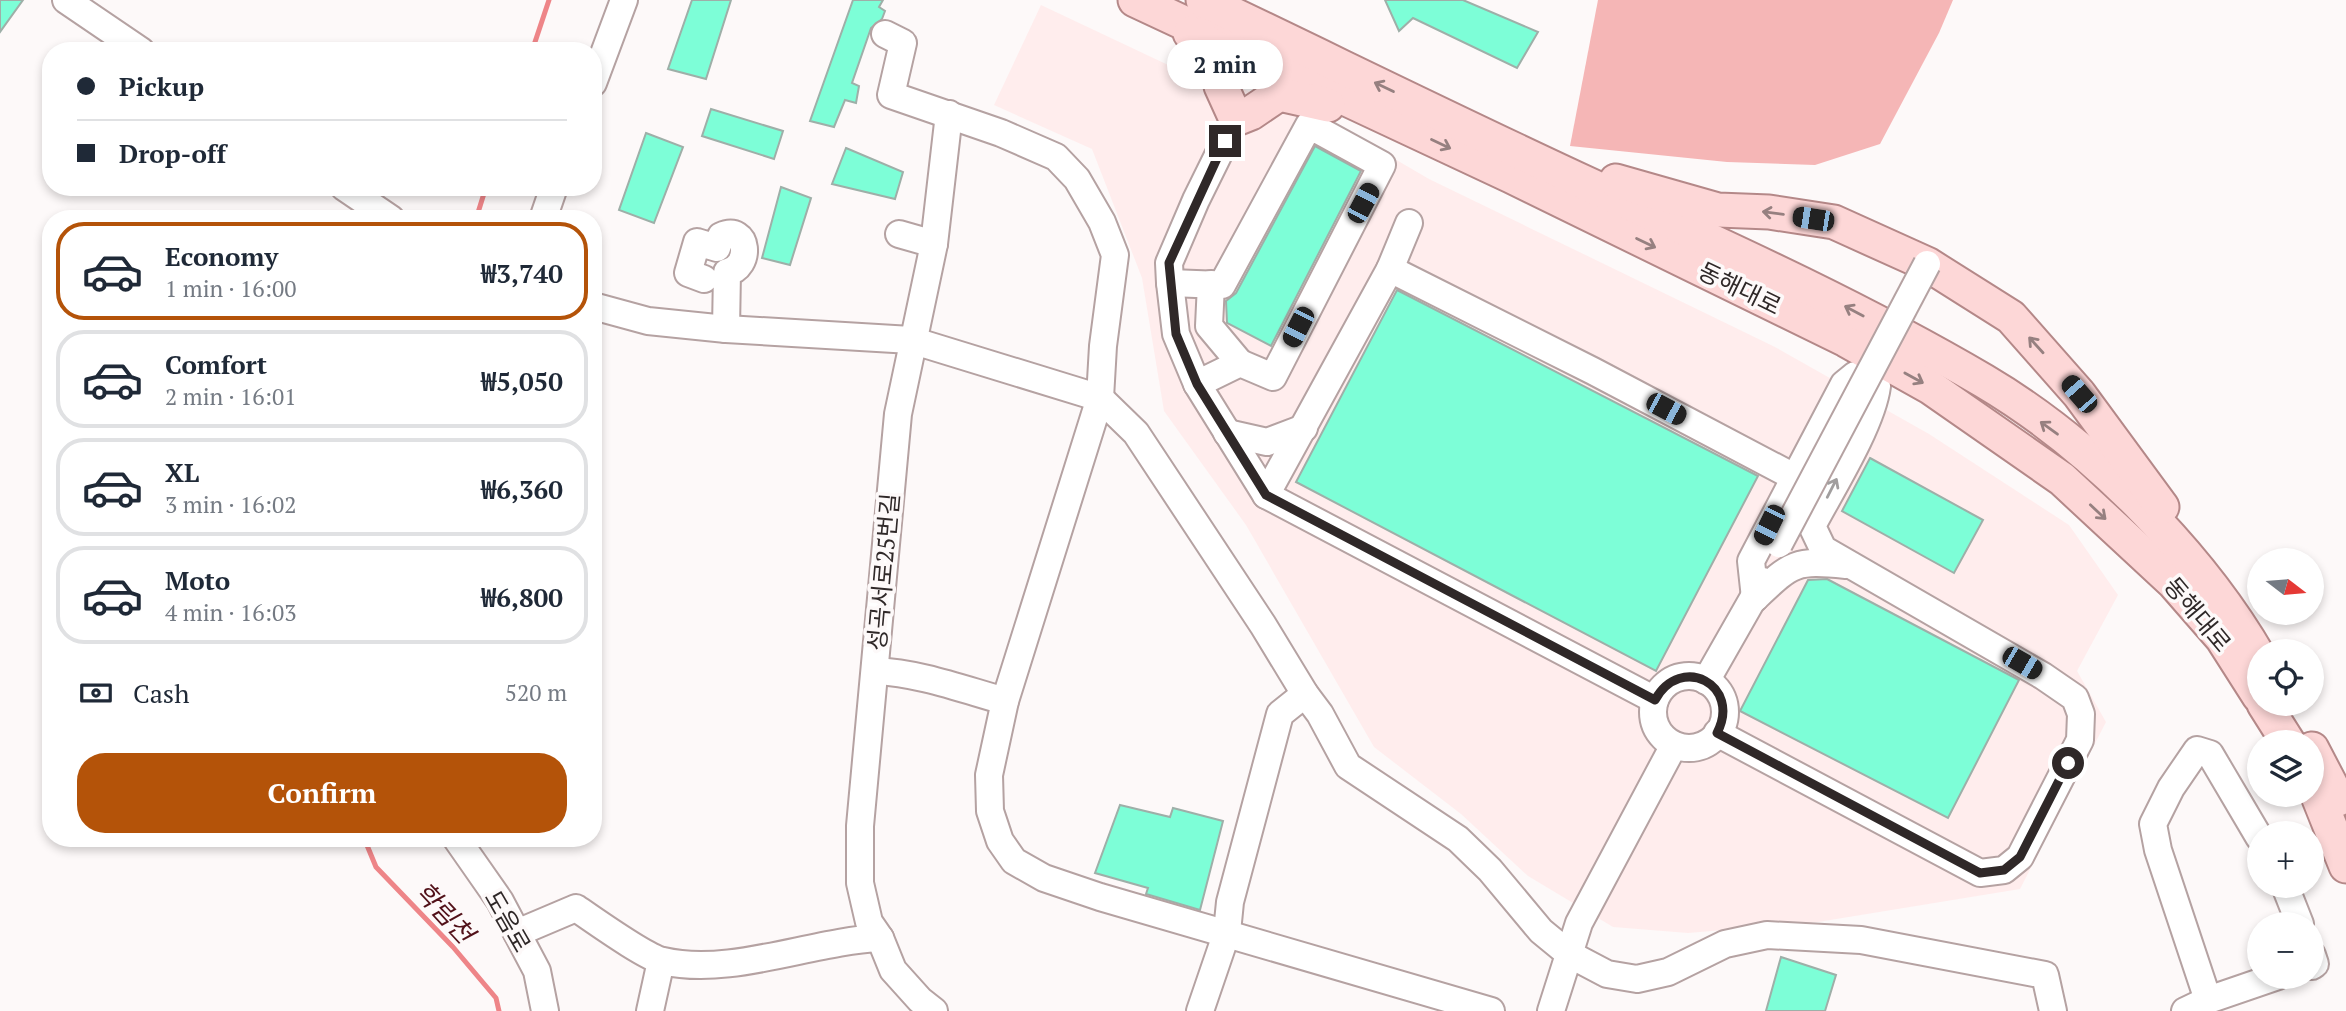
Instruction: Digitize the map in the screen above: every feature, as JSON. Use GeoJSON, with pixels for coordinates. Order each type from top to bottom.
{"type":"FeatureCollection","features":[{"type":"Feature","properties":{"kind":"main road"},"geometry":{"type":"LineString","coordinates":[[1134,0],[1215,47],[1221,86],[1236,119],[1251,113],[1279,94],[1400,125]]}},
{"type":"Feature","properties":{"kind":"main road","name":"동해대로"},"geometry":{"type":"LineString","coordinates":[[1134,0],[1511,176],[1846,340],[1930,387],[2063,480],[2174,583],[2222,638],[2247,677]]}},
{"type":"Feature","properties":{"kind":"main road"},"geometry":{"type":"LineString","coordinates":[[1203,0],[1803,284],[1986,383],[2064,438],[2157,521],[2236,617]]}},
{"type":"Feature","properties":{"kind":"main road"},"geometry":{"type":"LineString","coordinates":[[1551,167],[1651,189],[1718,210],[1769,212],[1835,222],[1927,264],[2011,317],[2071,384],[2162,507],[2249,639]]}},
{"type":"Feature","properties":{"kind":"main road"},"geometry":{"type":"LineString","coordinates":[[2324,771],[2346,813]]}},
{"type":"Feature","properties":{"kind":"main road"},"geometry":{"type":"LineString","coordinates":[[2324,802],[2346,841]]}},
{"type":"Feature","properties":{"kind":"main road"},"geometry":{"type":"LineString","coordinates":[[2322,807],[2346,866]]}},
{"type":"Feature","properties":{"kind":"street"},"geometry":{"type":"LineString","coordinates":[[66,0],[128,42]]}},
{"type":"Feature","properties":{"kind":"street"},"geometry":{"type":"LineString","coordinates":[[602,59],[624,0]]}},
{"type":"Feature","properties":{"kind":"street"},"geometry":{"type":"LineString","coordinates":[[886,34],[903,43],[891,95],[1001,133],[1056,158],[1077,179],[1102,222],[1115,255],[1103,346],[1100,398],[1090,437],[1005,701],[989,775],[990,811],[1000,841],[1014,861],[1044,878],[1100,897],[1491,1011]]}},
{"type":"Feature","properties":{"kind":"street","name":"성곡서로25번길"},"geometry":{"type":"LineString","coordinates":[[934,1011],[920,1000],[893,970],[880,938],[869,922],[860,883],[860,825],[898,414],[911,340],[934,244],[949,114]]}},
{"type":"Feature","properties":{"kind":"street"},"geometry":{"type":"LineString","coordinates":[[1236,119],[1169,263],[1170,283],[1176,334],[1197,384],[1266,495],[1655,700]]}},
{"type":"Feature","properties":{"kind":"street"},"geometry":{"type":"LineString","coordinates":[[1170,283],[1211,284],[1222,285],[1309,125],[1382,165],[1273,377],[1240,363],[1209,326],[1211,284]]}},
{"type":"Feature","properties":{"kind":"street"},"geometry":{"type":"LineString","coordinates":[[357,196],[378,210]]}},
{"type":"Feature","properties":{"kind":"street"},"geometry":{"type":"LineString","coordinates":[[1266,495],[1304,428],[1344,379],[1409,223]]}},
{"type":"Feature","properties":{"kind":"street"},"geometry":{"type":"LineString","coordinates":[[899,234],[934,244]]}},
{"type":"Feature","properties":{"kind":"street"},"geometry":{"type":"LineString","coordinates":[[1706,681],[1783,556],[1927,264]]}},
{"type":"Feature","properties":{"kind":"street"},"geometry":{"type":"LineString","coordinates":[[716,266],[726,329]]}},
{"type":"Feature","properties":{"kind":"street"},"geometry":{"type":"LineString","coordinates":[[1390,269],[1593,371],[1794,477]]}},
{"type":"Feature","properties":{"kind":"street"},"geometry":{"type":"LineString","coordinates":[[602,308],[648,321],[726,329],[911,340],[1100,398],[1136,433],[1263,625],[1305,695],[1320,714],[1348,766],[1458,839],[1490,870],[1541,931],[1569,954],[1607,974],[1637,979],[1668,972],[1725,944],[1767,935],[1861,940],[2045,975],[2053,1011]]}},
{"type":"Feature","properties":{"kind":"street"},"geometry":{"type":"LineString","coordinates":[[1197,384],[1240,363]]}},
{"type":"Feature","properties":{"kind":"street"},"geometry":{"type":"LineString","coordinates":[[1755,598],[1751,561],[1844,384],[1866,381],[1875,400],[1818,538],[1783,556]]}},
{"type":"Feature","properties":{"kind":"street"},"geometry":{"type":"LineString","coordinates":[[1227,433],[1267,443],[1304,428]]}},
{"type":"Feature","properties":{"kind":"street"},"geometry":{"type":"LineString","coordinates":[[1717,733],[1980,873],[2004,870],[2020,857],[2080,740],[2081,714],[2075,698],[2043,676],[1852,566],[1818,538]]}},
{"type":"Feature","properties":{"kind":"street"},"geometry":{"type":"LineString","coordinates":[[1783,556],[1852,566]]}},
{"type":"Feature","properties":{"kind":"street"},"geometry":{"type":"LineString","coordinates":[[875,671],[935,680],[1005,701]]}},
{"type":"Feature","properties":{"kind":"street"},"geometry":{"type":"LineString","coordinates":[[1682,677],[1706,681],[1716,688],[1724,710],[1723,722],[1709,742],[1698,747],[1674,745],[1665,739],[1654,721],[1655,700],[1661,689],[1682,677]]}},
{"type":"Feature","properties":{"kind":"street"},"geometry":{"type":"LineString","coordinates":[[1200,1011],[1227,932],[1230,902],[1280,714],[1305,695]]}},
{"type":"Feature","properties":{"kind":"street"},"geometry":{"type":"LineString","coordinates":[[1551,1011],[1579,923],[1674,745]]}},
{"type":"Feature","properties":{"kind":"street"},"geometry":{"type":"LineString","coordinates":[[2247,987],[2197,1005],[2153,824],[2171,788],[2197,750],[2210,754],[2250,821]]}},
{"type":"Feature","properties":{"kind":"street","name":"도음로"},"geometry":{"type":"LineString","coordinates":[[462,847],[500,901],[537,971],[545,1011]]}},
{"type":"Feature","properties":{"kind":"street"},"geometry":{"type":"LineString","coordinates":[[517,933],[576,908],[661,961],[707,964],[788,954],[847,940],[880,938]]}},
{"type":"Feature","properties":{"kind":"street"},"geometry":{"type":"LineString","coordinates":[[650,1011],[661,961]]}},
{"type":"Feature","properties":{"kind":"shaded area"},"geometry":{"type":"Polygon","coordinates":[[[1598,0],[1953,0],[1939,33],[1880,144],[1815,165],[1727,162],[1570,146],[1598,0]]]}},
{"type":"Feature","properties":{"kind":"shaded area"},"geometry":{"type":"Polygon","coordinates":[[[1041,5],[1166,64],[1316,113],[1429,179],[1775,347],[1929,434],[2069,525],[2118,595],[2077,671],[2106,722],[2020,889],[1818,922],[1688,933],[1613,927],[1528,876],[1461,814],[1374,747],[1246,525],[1164,411],[1142,278],[1092,149],[994,105],[1041,5]]]}},
{"type":"Feature","properties":{"kind":"building"},"geometry":{"type":"Polygon","coordinates":[[[0,0],[23,0],[0,32],[0,0]]]}},
{"type":"Feature","properties":{"kind":"building"},"geometry":{"type":"Polygon","coordinates":[[[692,0],[731,0],[706,79],[668,69],[692,0]]]}},
{"type":"Feature","properties":{"kind":"building"},"geometry":{"type":"Polygon","coordinates":[[[853,0],[883,0],[879,7],[885,11],[882,19],[871,28],[852,83],[859,86],[856,103],[845,100],[834,127],[810,121],[853,0]]]}},
{"type":"Feature","properties":{"kind":"building"},"geometry":{"type":"Polygon","coordinates":[[[1385,0],[1463,0],[1538,32],[1517,68],[1413,18],[1399,31],[1385,0]]]}},
{"type":"Feature","properties":{"kind":"building"},"geometry":{"type":"Polygon","coordinates":[[[711,109],[783,131],[774,159],[702,136],[711,109]]]}},
{"type":"Feature","properties":{"kind":"building"},"geometry":{"type":"Polygon","coordinates":[[[646,133],[683,147],[654,223],[619,210],[646,133]]]}},
{"type":"Feature","properties":{"kind":"building"},"geometry":{"type":"Polygon","coordinates":[[[1315,146],[1361,171],[1271,346],[1227,323],[1226,301],[1236,293],[1315,146]]]}},
{"type":"Feature","properties":{"kind":"building"},"geometry":{"type":"Polygon","coordinates":[[[846,148],[903,172],[895,199],[832,184],[846,148]]]}},
{"type":"Feature","properties":{"kind":"building"},"geometry":{"type":"Polygon","coordinates":[[[781,187],[811,198],[790,265],[762,258],[781,187]]]}},
{"type":"Feature","properties":{"kind":"building"},"geometry":{"type":"Polygon","coordinates":[[[1397,290],[1758,476],[1656,671],[1296,482],[1397,290]]]}},
{"type":"Feature","properties":{"kind":"building"},"geometry":{"type":"Polygon","coordinates":[[[1870,458],[1983,520],[1954,573],[1842,511],[1870,458]]]}},
{"type":"Feature","properties":{"kind":"building"},"geometry":{"type":"Polygon","coordinates":[[[1827,579],[2019,680],[1948,818],[1740,711],[1808,580],[1827,579]]]}},
{"type":"Feature","properties":{"kind":"building"},"geometry":{"type":"Polygon","coordinates":[[[1120,805],[1170,817],[1173,808],[1223,821],[1200,910],[1146,894],[1148,888],[1095,873],[1120,805]]]}},
{"type":"Feature","properties":{"kind":"building"},"geometry":{"type":"Polygon","coordinates":[[[1781,957],[1836,975],[1825,1011],[1766,1011],[1781,957]]]}},
{"type":"Feature","properties":{"kind":"waterway","name":"학림천"},"geometry":{"type":"LineString","coordinates":[[535,42],[549,0]]}},
{"type":"Feature","properties":{"kind":"waterway","name":"학림천"},"geometry":{"type":"LineString","coordinates":[[479,210],[483,196]]}},
{"type":"Feature","properties":{"kind":"waterway","name":"학림천"},"geometry":{"type":"LineString","coordinates":[[368,847],[376,867],[453,947],[496,998],[499,1011]]}},
{"type":"Feature","properties":{"kind":"route"},"geometry":{"type":"LineString","coordinates":[[1225,141],[1169,263],[1170,283],[1176,334],[1197,384],[1266,495],[1655,700],[1661,689],[1671,681],[1694,677],[1706,681],[1716,688],[1722,699],[1723,722],[1717,733],[1980,873],[2004,870],[2020,857],[2068,763]]}}]}
